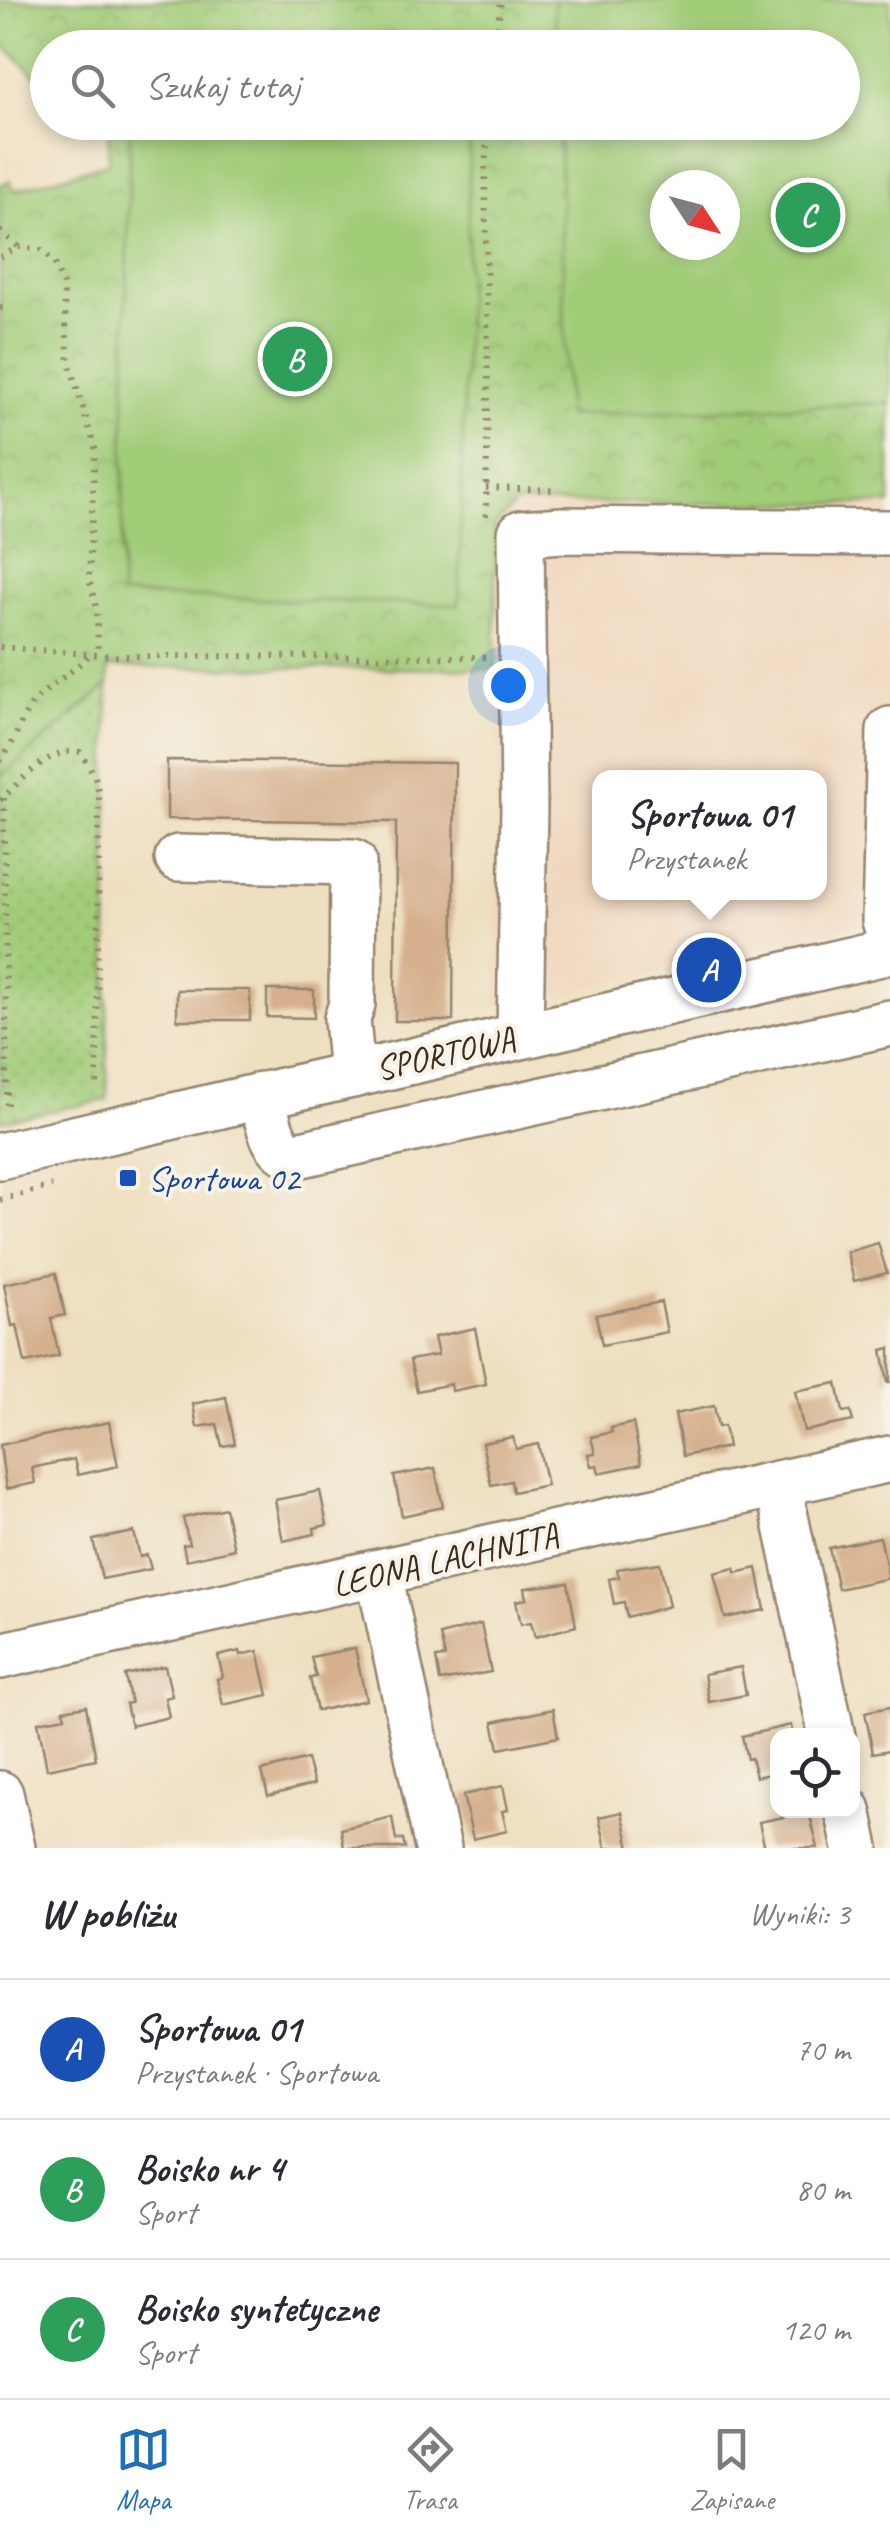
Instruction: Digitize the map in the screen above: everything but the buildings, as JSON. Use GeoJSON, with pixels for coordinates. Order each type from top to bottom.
{"type":"FeatureCollection","features":[{"type":"Feature","properties":{"kind":"street"},"geometry":{"type":"LineString","coordinates":[[520,1036],[524,806],[521,533],[580,530],[890,533]]}},
{"type":"Feature","properties":{"kind":"street"},"geometry":{"type":"LineString","coordinates":[[890,730],[885,920],[890,936]]}},
{"type":"Feature","properties":{"kind":"street"},"geometry":{"type":"LineString","coordinates":[[178,858],[353,862],[352,1004],[348,1019],[352,1075]]}},
{"type":"Feature","properties":{"kind":"street","name":"SPORTOWA"},"geometry":{"type":"LineString","coordinates":[[0,1156],[890,951]]}},
{"type":"Feature","properties":{"kind":"street"},"geometry":{"type":"LineString","coordinates":[[262,1096],[278,1147],[297,1155],[890,1023]]}},
{"type":"Feature","properties":{"kind":"street","name":"LEONA LACHNITA"},"geometry":{"type":"LineString","coordinates":[[0,1656],[890,1459]]}},
{"type":"Feature","properties":{"kind":"street"},"geometry":{"type":"LineString","coordinates":[[778,1484],[830,1728]]}},
{"type":"Feature","properties":{"kind":"street"},"geometry":{"type":"LineString","coordinates":[[379,1574],[438,1848]]}},
{"type":"Feature","properties":{"kind":"street"},"geometry":{"type":"LineString","coordinates":[[0,1794],[12,1848]]}},
{"type":"Feature","properties":{"kind":"street"},"geometry":{"type":"LineString","coordinates":[[850,1818],[856,1848]]}},
{"type":"Feature","properties":{"kind":"path"},"geometry":{"type":"LineString","coordinates":[[497,30],[501,0]]}},
{"type":"Feature","properties":{"kind":"path"},"geometry":{"type":"LineString","coordinates":[[0,231],[19,247]]}},
{"type":"Feature","properties":{"kind":"path"},"geometry":{"type":"LineString","coordinates":[[0,257],[30,246],[49,256],[60,270],[69,362],[94,448],[90,579],[96,610],[94,655],[34,702],[0,761]]}},
{"type":"Feature","properties":{"kind":"path"},"geometry":{"type":"LineString","coordinates":[[0,648],[94,655],[486,657]]}},
{"type":"Feature","properties":{"kind":"path"},"geometry":{"type":"LineString","coordinates":[[7,1106],[2,798],[49,758],[66,749],[80,752],[96,776],[99,795],[97,1090]]}},
{"type":"Feature","properties":{"kind":"shaded area"},"geometry":{"type":"Polygon","coordinates":[[[519,507],[890,507],[890,919],[495,1009],[500,530],[504,520],[519,507]]]}},
{"type":"Feature","properties":{"kind":"green space"},"geometry":{"type":"Polygon","coordinates":[[[0,0],[890,0],[890,504],[517,503],[495,526],[496,669],[108,667],[108,685],[0,777],[0,185],[9,181],[15,190],[108,163],[109,140],[860,140],[860,30],[30,30],[30,71],[0,42],[0,0]]]}},
{"type":"Feature","properties":{"kind":"green space"},"geometry":{"type":"Polygon","coordinates":[[[554,0],[890,0],[890,403],[567,415],[559,140],[860,140],[860,30],[556,30],[554,0]]]}},
{"type":"Feature","properties":{"kind":"green space"},"geometry":{"type":"Polygon","coordinates":[[[130,140],[470,140],[459,605],[121,595],[130,140]]]}},
{"type":"Feature","properties":{"kind":"green space"},"geometry":{"type":"Polygon","coordinates":[[[108,685],[107,1100],[0,1121],[0,777],[108,685]]]}},
{"type":"Feature","properties":{"kind":"place","name":"Boisko syntetyczne"},"geometry":{"type":"Point","coordinates":[808,215]}},
{"type":"Feature","properties":{"kind":"place","name":"Boisko nr 4"},"geometry":{"type":"Point","coordinates":[295,359]}},
{"type":"Feature","properties":{"kind":"place","name":"Sportowa 01"},"geometry":{"type":"Point","coordinates":[709,970]}},
{"type":"Feature","properties":{"kind":"place","name":"Sportowa 02"},"geometry":{"type":"Point","coordinates":[128,1178]}}]}
